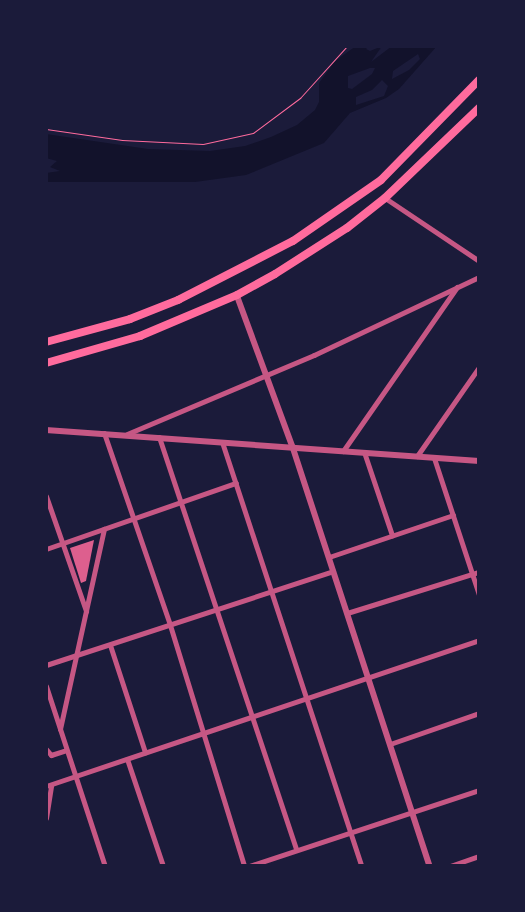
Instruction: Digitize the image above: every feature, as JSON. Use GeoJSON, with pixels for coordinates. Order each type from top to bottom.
{"type":"FeatureCollection","features":[{"type":"Feature","properties":{"kind":"highway"},"geometry":{"type":"LineString","coordinates":[[46,342],[130,319],[170,303],[293,241],[381,180],[479,80]]}},
{"type":"Feature","properties":{"kind":"highway"},"geometry":{"type":"LineString","coordinates":[[46,363],[140,336],[237,295],[309,254],[385,198],[479,108]]}},
{"type":"Feature","properties":{"kind":"street"},"geometry":{"type":"LineString","coordinates":[[385,198],[479,261]]}},
{"type":"Feature","properties":{"kind":"street"},"geometry":{"type":"LineString","coordinates":[[127,434],[267,376],[479,277]]}},
{"type":"Feature","properties":{"kind":"street"},"geometry":{"type":"LineString","coordinates":[[343,451],[457,287]]}},
{"type":"Feature","properties":{"kind":"street"},"geometry":{"type":"LineString","coordinates":[[237,295],[293,447],[430,866]]}},
{"type":"Feature","properties":{"kind":"street"},"geometry":{"type":"LineString","coordinates":[[417,456],[479,367]]}},
{"type":"Feature","properties":{"kind":"street"},"geometry":{"type":"LineString","coordinates":[[46,430],[127,434],[479,461]]}},
{"type":"Feature","properties":{"kind":"street"},"geometry":{"type":"LineString","coordinates":[[104,433],[136,518],[204,732],[244,866]]}},
{"type":"Feature","properties":{"kind":"street"},"geometry":{"type":"LineString","coordinates":[[159,437],[296,850]]}},
{"type":"Feature","properties":{"kind":"street"},"geometry":{"type":"LineString","coordinates":[[222,442],[361,866]]}},
{"type":"Feature","properties":{"kind":"street"},"geometry":{"type":"LineString","coordinates":[[364,452],[392,535]]}},
{"type":"Feature","properties":{"kind":"street"},"geometry":{"type":"LineString","coordinates":[[434,458],[479,595]]}},
{"type":"Feature","properties":{"kind":"street"},"geometry":{"type":"LineString","coordinates":[[46,548],[236,483]]}},
{"type":"Feature","properties":{"kind":"street"},"geometry":{"type":"LineString","coordinates":[[46,496],[87,613]]}},
{"type":"Feature","properties":{"kind":"street"},"geometry":{"type":"LineString","coordinates":[[329,557],[452,514]]}},
{"type":"Feature","properties":{"kind":"street"},"geometry":{"type":"LineString","coordinates":[[60,729],[79,653],[104,529]]}},
{"type":"Feature","properties":{"kind":"street"},"geometry":{"type":"LineString","coordinates":[[46,666],[79,653],[110,645],[333,571]]}},
{"type":"Feature","properties":{"kind":"street"},"geometry":{"type":"LineString","coordinates":[[347,613],[479,572]]}},
{"type":"Feature","properties":{"kind":"street"},"geometry":{"type":"LineString","coordinates":[[46,818],[49,785],[479,640]]}},
{"type":"Feature","properties":{"kind":"street"},"geometry":{"type":"LineString","coordinates":[[110,645],[145,752]]}},
{"type":"Feature","properties":{"kind":"street"},"geometry":{"type":"LineString","coordinates":[[46,686],[105,866]]}},
{"type":"Feature","properties":{"kind":"street"},"geometry":{"type":"LineString","coordinates":[[390,744],[479,713]]}},
{"type":"Feature","properties":{"kind":"street"},"geometry":{"type":"LineString","coordinates":[[46,749],[51,755],[66,750]]}},
{"type":"Feature","properties":{"kind":"street"},"geometry":{"type":"LineString","coordinates":[[126,759],[163,866]]}},
{"type":"Feature","properties":{"kind":"street"},"geometry":{"type":"LineString","coordinates":[[249,866],[479,790]]}},
{"type":"Feature","properties":{"kind":"street"},"geometry":{"type":"LineString","coordinates":[[450,866],[479,856]]}},
{"type":"Feature","properties":{"kind":"path"},"geometry":{"type":"LineString","coordinates":[[46,129],[122,140],[202,144],[253,134],[300,98],[347,46]]}},
{"type":"Feature","properties":{"kind":"shaded area"},"geometry":{"type":"Polygon","coordinates":[[[356,46],[369,46],[366,49],[370,51],[382,46],[371,62],[392,46],[437,46],[399,89],[386,98],[350,113],[324,143],[246,175],[195,182],[46,182],[46,173],[60,171],[50,167],[57,161],[46,158],[46,134],[148,149],[210,151],[245,146],[271,137],[297,125],[315,110],[319,102],[319,83],[335,61],[356,46]],[[418,54],[393,71],[392,79],[409,70],[420,59],[418,54]],[[370,68],[348,76],[348,88],[352,89],[372,74],[375,68],[370,68]],[[382,80],[372,90],[356,97],[356,105],[384,96],[388,86],[382,80]]]}},
{"type":"Feature","properties":{"kind":"building"},"geometry":{"type":"Polygon","coordinates":[[[94,540],[86,581],[81,583],[70,548],[94,540]]]}}]}
